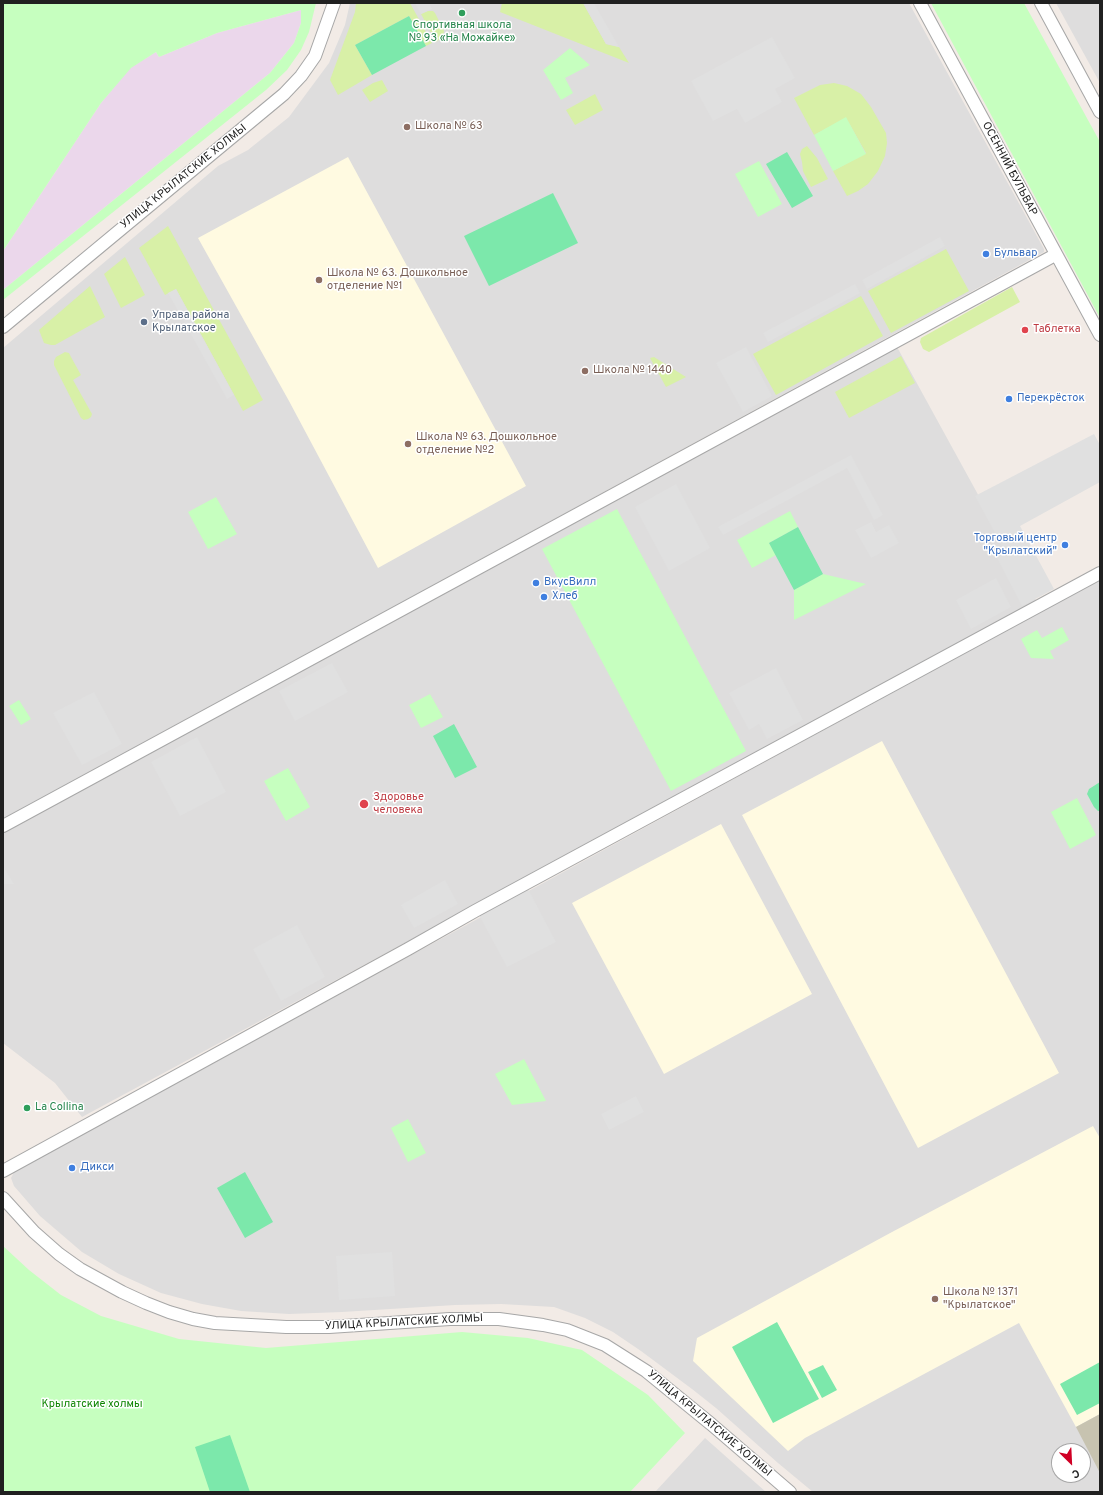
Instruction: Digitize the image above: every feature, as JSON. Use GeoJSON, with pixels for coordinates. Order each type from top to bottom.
{"type":"FeatureCollection","features":[{"type":"Feature","properties":{"kind":"street","name":"УЛИЦА КРЫЛАТСКИЕ ХОЛМЫ"},"geometry":{"type":"LineString","coordinates":[[3,327],[284,94],[301,76],[315,56],[334,3]]}},
{"type":"Feature","properties":{"kind":"street","name":"ОСЕННИЙ БУЛЬВАР"},"geometry":{"type":"LineString","coordinates":[[920,3],[1055,255],[1100,335]]}},
{"type":"Feature","properties":{"kind":"street"},"geometry":{"type":"LineString","coordinates":[[1041,3],[1100,112]]}},
{"type":"Feature","properties":{"kind":"street"},"geometry":{"type":"LineString","coordinates":[[3,826],[1055,255]]}},
{"type":"Feature","properties":{"kind":"street"},"geometry":{"type":"LineString","coordinates":[[3,1171],[408,950],[475,911],[1100,573]]}},
{"type":"Feature","properties":{"kind":"street","name":"УЛИЦА КРЫЛАТСКИЕ ХОЛМЫ"},"geometry":{"type":"LineString","coordinates":[[3,1198],[34,1232],[59,1254],[80,1269],[100,1281],[146,1303],[193,1319],[215,1323],[286,1328],[328,1327],[450,1319],[499,1319],[568,1330],[605,1345],[646,1371],[711,1424],[790,1492]]}},
{"type":"Feature","properties":{"kind":"shaded area"},"geometry":{"type":"Polygon","coordinates":[[[350,3],[909,3],[1044,249],[1044,252],[3,820],[3,348],[218,166],[248,150],[289,117],[329,63],[345,25],[350,3]]]}},
{"type":"Feature","properties":{"kind":"shaded area"},"geometry":{"type":"Polygon","coordinates":[[[415,3],[429,3],[432,9],[421,14],[415,3]]]}},
{"type":"Feature","properties":{"kind":"shaded area"},"geometry":{"type":"Polygon","coordinates":[[[583,3],[594,3],[619,47],[606,44],[583,3]]]}},
{"type":"Feature","properties":{"kind":"shaded area"},"geometry":{"type":"Polygon","coordinates":[[[1056,3],[1100,3],[1100,83],[1056,3]]]}},
{"type":"Feature","properties":{"kind":"shaded area"},"geometry":{"type":"Polygon","coordinates":[[[301,10],[301,23],[294,43],[270,73],[3,290],[3,251],[101,103],[130,68],[156,52],[159,57],[217,33],[301,10]]]}},
{"type":"Feature","properties":{"kind":"shaded area"},"geometry":{"type":"Polygon","coordinates":[[[772,37],[795,78],[775,89],[782,102],[745,123],[737,109],[713,121],[691,81],[772,37]]]}},
{"type":"Feature","properties":{"kind":"shaded area"},"geometry":{"type":"Polygon","coordinates":[[[348,157],[526,486],[378,568],[289,401],[198,238],[348,157]]]}},
{"type":"Feature","properties":{"kind":"shaded area"},"geometry":{"type":"Polygon","coordinates":[[[940,237],[945,246],[867,289],[862,280],[940,237]]]}},
{"type":"Feature","properties":{"kind":"shaded area"},"geometry":{"type":"Polygon","coordinates":[[[855,284],[860,293],[768,342],[763,333],[855,284]]]}},
{"type":"Feature","properties":{"kind":"shaded area"},"geometry":{"type":"Polygon","coordinates":[[[176,289],[234,395],[227,399],[168,293],[176,289]]]}},
{"type":"Feature","properties":{"kind":"shaded area"},"geometry":{"type":"Polygon","coordinates":[[[746,347],[772,396],[743,412],[716,363],[746,347]]]}},
{"type":"Feature","properties":{"kind":"shaded area"},"geometry":{"type":"Polygon","coordinates":[[[897,347],[1037,602],[82,1117],[55,1083],[3,1043],[3,831],[897,347]]]}},
{"type":"Feature","properties":{"kind":"shaded area"},"geometry":{"type":"Polygon","coordinates":[[[1094,434],[1100,445],[1100,482],[1020,526],[1054,589],[1022,606],[996,556],[1005,551],[975,496],[1094,434]]]}},
{"type":"Feature","properties":{"kind":"shaded area"},"geometry":{"type":"Polygon","coordinates":[[[851,455],[883,515],[874,520],[847,468],[723,535],[718,527],[851,455]]]}},
{"type":"Feature","properties":{"kind":"shaded area"},"geometry":{"type":"Polygon","coordinates":[[[676,484],[710,548],[669,571],[635,507],[676,484]]]}},
{"type":"Feature","properties":{"kind":"shaded area"},"geometry":{"type":"Polygon","coordinates":[[[871,522],[876,532],[889,525],[899,543],[871,558],[855,530],[871,522]]]}},
{"type":"Feature","properties":{"kind":"shaded area"},"geometry":{"type":"Polygon","coordinates":[[[996,578],[1011,607],[971,629],[956,600],[996,578]]]}},
{"type":"Feature","properties":{"kind":"shaded area"},"geometry":{"type":"Polygon","coordinates":[[[1100,579],[1100,1492],[813,1492],[692,1389],[613,1332],[585,1318],[554,1307],[501,1304],[289,1314],[241,1311],[202,1304],[161,1293],[119,1274],[82,1252],[40,1216],[14,1186],[11,1178],[14,1172],[1100,579]]]}},
{"type":"Feature","properties":{"kind":"shaded area"},"geometry":{"type":"Polygon","coordinates":[[[332,663],[348,692],[295,721],[279,691],[332,663]]]}},
{"type":"Feature","properties":{"kind":"shaded area"},"geometry":{"type":"Polygon","coordinates":[[[776,668],[803,720],[767,739],[759,724],[749,730],[729,693],[776,668]]]}},
{"type":"Feature","properties":{"kind":"shaded area"},"geometry":{"type":"Polygon","coordinates":[[[94,692],[122,744],[82,765],[53,713],[94,692]]]}},
{"type":"Feature","properties":{"kind":"shaded area"},"geometry":{"type":"Polygon","coordinates":[[[197,737],[226,792],[180,816],[151,762],[197,737]]]}},
{"type":"Feature","properties":{"kind":"shaded area"},"geometry":{"type":"Polygon","coordinates":[[[882,741],[1059,1073],[918,1148],[742,815],[882,741]]]}},
{"type":"Feature","properties":{"kind":"shaded area"},"geometry":{"type":"Polygon","coordinates":[[[721,824],[812,994],[664,1074],[572,903],[721,824]]]}},
{"type":"Feature","properties":{"kind":"shaded area"},"geometry":{"type":"Polygon","coordinates":[[[3,866],[14,884],[3,884],[3,866]]]}},
{"type":"Feature","properties":{"kind":"shaded area"},"geometry":{"type":"Polygon","coordinates":[[[445,880],[458,904],[414,928],[401,905],[445,880]]]}},
{"type":"Feature","properties":{"kind":"shaded area"},"geometry":{"type":"Polygon","coordinates":[[[528,889],[556,942],[507,967],[479,915],[528,889]]]}},
{"type":"Feature","properties":{"kind":"shaded area"},"geometry":{"type":"Polygon","coordinates":[[[297,925],[325,977],[281,1001],[253,949],[297,925]]]}},
{"type":"Feature","properties":{"kind":"shaded area"},"geometry":{"type":"Polygon","coordinates":[[[636,1096],[644,1112],[609,1130],[601,1114],[636,1096]]]}},
{"type":"Feature","properties":{"kind":"shaded area","name":"Школа № 1371 \"Крылатское\""},"geometry":{"type":"Polygon","coordinates":[[[1093,1126],[1100,1138],[1100,1414],[1076,1427],[1019,1323],[805,1438],[788,1451],[693,1361],[697,1338],[892,1232],[1093,1126]]]}},
{"type":"Feature","properties":{"kind":"shaded area"},"geometry":{"type":"Polygon","coordinates":[[[392,1252],[395,1296],[339,1300],[336,1256],[392,1252]]]}},
{"type":"Feature","properties":{"kind":"shaded area"},"geometry":{"type":"Polygon","coordinates":[[[1100,1414],[1100,1473],[1091,1456],[1091,1443],[1084,1443],[1076,1427],[1100,1414]]]}},
{"type":"Feature","properties":{"kind":"shaded area"},"geometry":{"type":"Polygon","coordinates":[[[705,1438],[766,1492],[655,1492],[705,1438]]]}},
{"type":"Feature","properties":{"kind":"green space"},"geometry":{"type":"Polygon","coordinates":[[[3,3],[316,3],[309,32],[301,50],[287,70],[266,90],[3,300],[3,290],[270,73],[294,43],[301,23],[301,10],[217,33],[159,57],[156,52],[131,68],[101,103],[3,251],[3,3]]]}},
{"type":"Feature","properties":{"kind":"green space"},"geometry":{"type":"Polygon","coordinates":[[[356,3],[410,3],[432,43],[426,46],[409,16],[355,45],[372,75],[338,95],[330,80],[355,12],[356,3]]]}},
{"type":"Feature","properties":{"kind":"green space"},"geometry":{"type":"Polygon","coordinates":[[[502,3],[583,3],[606,44],[619,47],[629,63],[500,12],[502,3]]]}},
{"type":"Feature","properties":{"kind":"green space"},"geometry":{"type":"Polygon","coordinates":[[[931,3],[1024,3],[1100,142],[1100,318],[931,3]]]}},
{"type":"Feature","properties":{"kind":"green space"},"geometry":{"type":"Polygon","coordinates":[[[428,11],[433,11],[435,13],[444,31],[443,37],[436,42],[421,14],[428,11]]]}},
{"type":"Feature","properties":{"kind":"green space"},"geometry":{"type":"Polygon","coordinates":[[[409,16],[426,46],[372,75],[355,45],[409,16]]]}},
{"type":"Feature","properties":{"kind":"green space"},"geometry":{"type":"Polygon","coordinates":[[[570,48],[590,65],[565,78],[573,93],[561,100],[543,70],[570,48]]]}},
{"type":"Feature","properties":{"kind":"green space"},"geometry":{"type":"Polygon","coordinates":[[[382,80],[388,91],[370,102],[362,90],[373,83],[382,80]]]}},
{"type":"Feature","properties":{"kind":"green space"},"geometry":{"type":"Polygon","coordinates":[[[834,83],[847,86],[861,94],[871,107],[886,133],[887,143],[885,156],[878,171],[868,184],[847,196],[833,171],[866,153],[846,118],[814,135],[794,98],[820,85],[834,83]]]}},
{"type":"Feature","properties":{"kind":"green space"},"geometry":{"type":"Polygon","coordinates":[[[595,94],[603,110],[575,125],[566,110],[595,94]]]}},
{"type":"Feature","properties":{"kind":"green space"},"geometry":{"type":"Polygon","coordinates":[[[846,117],[866,154],[833,171],[814,135],[846,117]]]}},
{"type":"Feature","properties":{"kind":"green space"},"geometry":{"type":"Polygon","coordinates":[[[807,146],[817,158],[828,179],[811,187],[803,171],[800,154],[802,149],[807,146]]]}},
{"type":"Feature","properties":{"kind":"green space"},"geometry":{"type":"Polygon","coordinates":[[[787,152],[813,196],[792,208],[766,164],[787,152]]]}},
{"type":"Feature","properties":{"kind":"green space"},"geometry":{"type":"Polygon","coordinates":[[[759,161],[782,204],[758,217],[735,174],[759,161]]]}},
{"type":"Feature","properties":{"kind":"green space"},"geometry":{"type":"Polygon","coordinates":[[[553,193],[578,243],[489,286],[464,236],[553,193]]]}},
{"type":"Feature","properties":{"kind":"green space"},"geometry":{"type":"Polygon","coordinates":[[[168,226],[263,400],[243,411],[176,289],[165,295],[139,248],[168,226]]]}},
{"type":"Feature","properties":{"kind":"green space"},"geometry":{"type":"Polygon","coordinates":[[[946,249],[969,291],[891,333],[868,291],[946,249]]]}},
{"type":"Feature","properties":{"kind":"green space"},"geometry":{"type":"Polygon","coordinates":[[[125,257],[145,295],[121,308],[104,274],[125,257]]]}},
{"type":"Feature","properties":{"kind":"green space"},"geometry":{"type":"Polygon","coordinates":[[[90,286],[105,317],[55,345],[44,343],[39,330],[90,286]]]}},
{"type":"Feature","properties":{"kind":"green space"},"geometry":{"type":"Polygon","coordinates":[[[1012,287],[1020,302],[929,352],[923,349],[920,342],[921,338],[1012,287]]]}},
{"type":"Feature","properties":{"kind":"green space"},"geometry":{"type":"Polygon","coordinates":[[[861,296],[883,336],[776,395],[753,354],[861,296]]]}},
{"type":"Feature","properties":{"kind":"green space"},"geometry":{"type":"Polygon","coordinates":[[[65,352],[69,353],[81,375],[73,380],[92,414],[88,419],[84,420],[81,418],[54,365],[56,357],[65,352]]]}},
{"type":"Feature","properties":{"kind":"green space"},"geometry":{"type":"Polygon","coordinates":[[[901,356],[915,383],[849,418],[835,392],[901,356]]]}},
{"type":"Feature","properties":{"kind":"green space"},"geometry":{"type":"Polygon","coordinates":[[[654,357],[686,377],[666,387],[650,358],[654,357]]]}},
{"type":"Feature","properties":{"kind":"green space"},"geometry":{"type":"Polygon","coordinates":[[[216,497],[237,534],[208,549],[188,512],[216,497]]]}},
{"type":"Feature","properties":{"kind":"green space"},"geometry":{"type":"Polygon","coordinates":[[[617,509],[746,751],[671,791],[542,549],[617,509]]]}},
{"type":"Feature","properties":{"kind":"green space"},"geometry":{"type":"Polygon","coordinates":[[[790,511],[798,527],[769,543],[776,555],[752,568],[737,540],[790,511]]]}},
{"type":"Feature","properties":{"kind":"green space"},"geometry":{"type":"Polygon","coordinates":[[[798,527],[823,574],[794,590],[769,543],[798,527]]]}},
{"type":"Feature","properties":{"kind":"green space"},"geometry":{"type":"Polygon","coordinates":[[[823,574],[866,584],[794,620],[794,590],[823,574]]]}},
{"type":"Feature","properties":{"kind":"green space"},"geometry":{"type":"Polygon","coordinates":[[[1062,627],[1069,640],[1050,651],[1054,659],[1031,658],[1021,639],[1037,630],[1042,638],[1062,627]]]}},
{"type":"Feature","properties":{"kind":"green space"},"geometry":{"type":"Polygon","coordinates":[[[430,694],[443,717],[421,728],[409,705],[430,694]]]}},
{"type":"Feature","properties":{"kind":"green space"},"geometry":{"type":"Polygon","coordinates":[[[19,700],[31,719],[21,725],[9,706],[19,700]]]}},
{"type":"Feature","properties":{"kind":"green space"},"geometry":{"type":"Polygon","coordinates":[[[454,724],[477,767],[455,778],[433,736],[454,724]]]}},
{"type":"Feature","properties":{"kind":"green space"},"geometry":{"type":"Polygon","coordinates":[[[288,768],[310,807],[286,821],[264,781],[288,768]]]}},
{"type":"Feature","properties":{"kind":"green space"},"geometry":{"type":"Polygon","coordinates":[[[1100,782],[1100,811],[1098,811],[1087,794],[1089,789],[1100,782]]]}},
{"type":"Feature","properties":{"kind":"green space"},"geometry":{"type":"Polygon","coordinates":[[[1077,798],[1096,835],[1070,849],[1051,812],[1077,798]]]}},
{"type":"Feature","properties":{"kind":"green space"},"geometry":{"type":"Polygon","coordinates":[[[524,1059],[546,1101],[512,1105],[495,1074],[524,1059]]]}},
{"type":"Feature","properties":{"kind":"green space"},"geometry":{"type":"Polygon","coordinates":[[[408,1119],[426,1153],[408,1162],[391,1128],[408,1119]]]}},
{"type":"Feature","properties":{"kind":"green space"},"geometry":{"type":"Polygon","coordinates":[[[245,1172],[273,1222],[245,1238],[217,1188],[245,1172]]]}},
{"type":"Feature","properties":{"kind":"green space","name":"Крылатские холмы"},"geometry":{"type":"Polygon","coordinates":[[[3,1246],[29,1270],[61,1295],[101,1316],[179,1339],[266,1348],[462,1332],[528,1338],[582,1350],[648,1395],[685,1433],[630,1492],[3,1492],[3,1246]]]}},
{"type":"Feature","properties":{"kind":"green space"},"geometry":{"type":"Polygon","coordinates":[[[777,1322],[819,1399],[773,1423],[732,1347],[777,1322]]]}},
{"type":"Feature","properties":{"kind":"green space"},"geometry":{"type":"Polygon","coordinates":[[[1100,1362],[1100,1403],[1077,1415],[1060,1384],[1100,1362]]]}},
{"type":"Feature","properties":{"kind":"green space"},"geometry":{"type":"Polygon","coordinates":[[[823,1365],[837,1390],[822,1398],[808,1372],[823,1365]]]}},
{"type":"Feature","properties":{"kind":"green space"},"geometry":{"type":"Polygon","coordinates":[[[230,1435],[250,1492],[210,1492],[195,1447],[230,1435]]]}},
{"type":"Feature","properties":{"kind":"place","name":"Спортивная школа № 93 «На Можайке»"},"geometry":{"type":"Point","coordinates":[462,13]}},
{"type":"Feature","properties":{"kind":"place","name":"Школа № 63"},"geometry":{"type":"Point","coordinates":[407,127]}},
{"type":"Feature","properties":{"kind":"place","name":"Бульвар"},"geometry":{"type":"Point","coordinates":[986,254]}},
{"type":"Feature","properties":{"kind":"place","name":"Школа № 63. Дошкольное отделение №1"},"geometry":{"type":"Point","coordinates":[319,280]}},
{"type":"Feature","properties":{"kind":"place","name":"Управа района Крылатское"},"geometry":{"type":"Point","coordinates":[144,322]}},
{"type":"Feature","properties":{"kind":"place","name":"Таблетка"},"geometry":{"type":"Point","coordinates":[1025,330]}},
{"type":"Feature","properties":{"kind":"place","name":"Школа № 1440"},"geometry":{"type":"Point","coordinates":[585,371]}},
{"type":"Feature","properties":{"kind":"place","name":"Перекрёсток"},"geometry":{"type":"Point","coordinates":[1009,399]}},
{"type":"Feature","properties":{"kind":"place","name":"Школа № 63. Дошкольное отделение №2"},"geometry":{"type":"Point","coordinates":[408,444]}},
{"type":"Feature","properties":{"kind":"place","name":"Торговый центр \"Крылатский\""},"geometry":{"type":"Point","coordinates":[1065,545]}},
{"type":"Feature","properties":{"kind":"place","name":"ВкусВилл"},"geometry":{"type":"Point","coordinates":[536,583]}},
{"type":"Feature","properties":{"kind":"place","name":"Хлеб"},"geometry":{"type":"Point","coordinates":[544,597]}},
{"type":"Feature","properties":{"kind":"place","name":"Здоровье человека"},"geometry":{"type":"Point","coordinates":[364,804]}},
{"type":"Feature","properties":{"kind":"place","name":"La Collina"},"geometry":{"type":"Point","coordinates":[27,1108]}},
{"type":"Feature","properties":{"kind":"place","name":"Дикси"},"geometry":{"type":"Point","coordinates":[72,1168]}},
{"type":"Feature","properties":{"kind":"place","name":"Школа № 1371 \"Крылатское\""},"geometry":{"type":"Point","coordinates":[935,1299]}}]}
